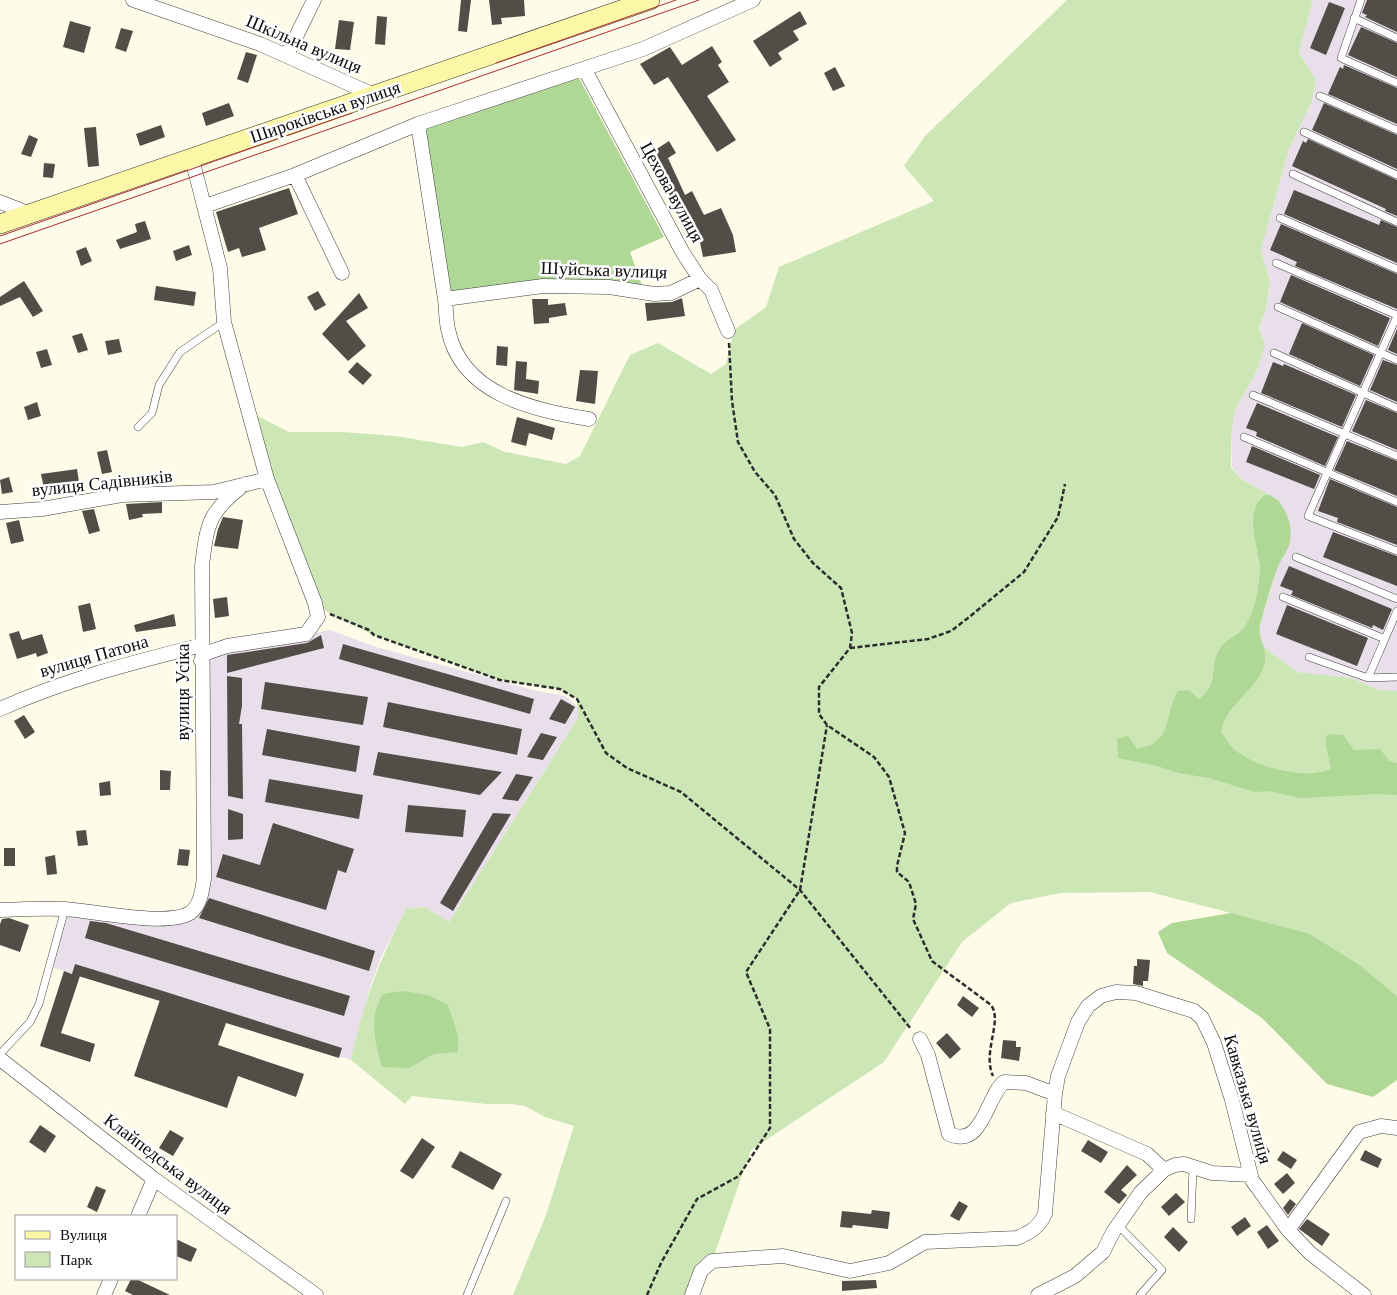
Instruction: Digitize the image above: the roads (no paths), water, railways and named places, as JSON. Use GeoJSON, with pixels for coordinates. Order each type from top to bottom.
{"type":"FeatureCollection","features":[{"type":"Feature","properties":{"kind":"main road","name":"Широківська вулиця"},"geometry":{"type":"LineString","coordinates":[[0,224],[192,160],[650,0]]}},
{"type":"Feature","properties":{"kind":"street","name":"Шкільна вулиця"},"geometry":{"type":"LineString","coordinates":[[133,0],[260,44],[374,95]]}},
{"type":"Feature","properties":{"kind":"street"},"geometry":{"type":"LineString","coordinates":[[287,56],[314,0]]}},
{"type":"Feature","properties":{"kind":"street"},"geometry":{"type":"LineString","coordinates":[[205,206],[295,175],[418,124],[643,49],[753,0]]}},
{"type":"Feature","properties":{"kind":"street","name":"Цехова вулиця"},"geometry":{"type":"LineString","coordinates":[[584,70],[684,253],[700,279],[710,290],[728,331]]}},
{"type":"Feature","properties":{"kind":"street"},"geometry":{"type":"LineString","coordinates":[[418,124],[448,330],[455,350],[465,366],[481,383],[518,404],[589,419]]}},
{"type":"Feature","properties":{"kind":"street"},"geometry":{"type":"LineString","coordinates":[[192,160],[220,268],[224,322],[267,479],[315,602],[318,617],[306,634],[227,646],[204,654],[201,661]]}},
{"type":"Feature","properties":{"kind":"street"},"geometry":{"type":"LineString","coordinates":[[295,175],[342,273]]}},
{"type":"Feature","properties":{"kind":"street"},"geometry":{"type":"LineString","coordinates":[[0,202],[30,214]]}},
{"type":"Feature","properties":{"kind":"street","name":"Шуйська вулиця"},"geometry":{"type":"LineString","coordinates":[[445,299],[543,286],[609,287],[654,294],[671,293],[700,279]]}},
{"type":"Feature","properties":{"kind":"street","name":"вулиця Садівників"},"geometry":{"type":"LineString","coordinates":[[0,512],[42,509],[122,495],[214,492],[267,479]]}},
{"type":"Feature","properties":{"kind":"street","name":"вулиця Усіка"},"geometry":{"type":"LineString","coordinates":[[65,909],[161,919],[180,917],[191,912],[200,900],[204,878],[201,661],[202,566],[206,537],[214,514],[224,500],[245,484]]}},
{"type":"Feature","properties":{"kind":"street","name":"вулиця Патона"},"geometry":{"type":"LineString","coordinates":[[0,709],[48,688],[115,667],[202,645]]}},
{"type":"Feature","properties":{"kind":"street"},"geometry":{"type":"LineString","coordinates":[[0,910],[65,909]]}},
{"type":"Feature","properties":{"kind":"street","name":"Кавказька вулиця"},"geometry":{"type":"LineString","coordinates":[[1055,1094],[1060,1068],[1078,1022],[1088,1006],[1101,996],[1116,992],[1136,993],[1194,1011],[1202,1018],[1214,1043],[1232,1100],[1250,1175],[1288,1230],[1310,1253],[1364,1295]]}},
{"type":"Feature","properties":{"kind":"street"},"geometry":{"type":"LineString","coordinates":[[692,1295],[701,1271],[712,1261],[783,1256],[850,1271],[889,1263],[925,1242],[1017,1238],[1030,1233],[1040,1225],[1046,1214],[1055,1094],[1026,1083],[1004,1082],[998,1087],[979,1125],[972,1133],[963,1137],[950,1134],[928,1055],[920,1039]]}},
{"type":"Feature","properties":{"kind":"street","name":"Клайпедська вулиця"},"geometry":{"type":"LineString","coordinates":[[0,1059],[154,1179],[312,1294]]}},
{"type":"Feature","properties":{"kind":"street"},"geometry":{"type":"LineString","coordinates":[[1053,1114],[1147,1154],[1164,1170]]}},
{"type":"Feature","properties":{"kind":"street"},"geometry":{"type":"LineString","coordinates":[[1288,1230],[1360,1132],[1381,1126],[1397,1128]]}},
{"type":"Feature","properties":{"kind":"street"},"geometry":{"type":"LineString","coordinates":[[1038,1295],[1075,1276],[1103,1252],[1118,1225],[1141,1192],[1164,1170],[1175,1165],[1184,1164],[1212,1174],[1250,1175]]}},
{"type":"Feature","properties":{"kind":"street"},"geometry":{"type":"LineString","coordinates":[[138,1215],[154,1179]]}},
{"type":"Feature","properties":{"kind":"street"},"geometry":{"type":"LineString","coordinates":[[104,1295],[111,1280]]}},
{"type":"Feature","properties":{"kind":"lane"},"geometry":{"type":"LineString","coordinates":[[1361,0],[1341,58],[1397,83]]}},
{"type":"Feature","properties":{"kind":"lane"},"geometry":{"type":"LineString","coordinates":[[1354,18],[1397,38]]}},
{"type":"Feature","properties":{"kind":"lane"},"geometry":{"type":"LineString","coordinates":[[1320,96],[1397,130]]}},
{"type":"Feature","properties":{"kind":"lane"},"geometry":{"type":"LineString","coordinates":[[1304,132],[1397,175]]}},
{"type":"Feature","properties":{"kind":"lane"},"geometry":{"type":"LineString","coordinates":[[1293,174],[1397,222]]}},
{"type":"Feature","properties":{"kind":"lane"},"geometry":{"type":"LineString","coordinates":[[1280,218],[1397,269]]}},
{"type":"Feature","properties":{"kind":"lane"},"geometry":{"type":"LineString","coordinates":[[1276,263],[1397,316],[1308,516],[1397,551]]}},
{"type":"Feature","properties":{"kind":"lane"},"geometry":{"type":"LineString","coordinates":[[1278,307],[1397,360]]}},
{"type":"Feature","properties":{"kind":"lane"},"geometry":{"type":"LineString","coordinates":[[138,427],[152,414],[159,385],[180,352],[224,322]]}},
{"type":"Feature","properties":{"kind":"lane"},"geometry":{"type":"LineString","coordinates":[[1274,353],[1397,408]]}},
{"type":"Feature","properties":{"kind":"lane"},"geometry":{"type":"LineString","coordinates":[[1253,395],[1397,456]]}},
{"type":"Feature","properties":{"kind":"lane"},"geometry":{"type":"LineString","coordinates":[[1244,436],[1397,502]]}},
{"type":"Feature","properties":{"kind":"lane"},"geometry":{"type":"LineString","coordinates":[[1296,557],[1397,599]]}},
{"type":"Feature","properties":{"kind":"lane"},"geometry":{"type":"LineString","coordinates":[[1283,597],[1385,639]]}},
{"type":"Feature","properties":{"kind":"lane"},"geometry":{"type":"LineString","coordinates":[[1368,678],[1397,611]]}},
{"type":"Feature","properties":{"kind":"lane"},"geometry":{"type":"LineString","coordinates":[[1309,657],[1368,678],[1397,677]]}},
{"type":"Feature","properties":{"kind":"lane"},"geometry":{"type":"LineString","coordinates":[[0,1054],[30,1022],[39,1004],[65,909]]}},
{"type":"Feature","properties":{"kind":"lane"},"geometry":{"type":"LineString","coordinates":[[1191,1219],[1193,1168]]}},
{"type":"Feature","properties":{"kind":"lane"},"geometry":{"type":"LineString","coordinates":[[467,1295],[506,1201]]}},
{"type":"Feature","properties":{"kind":"lane"},"geometry":{"type":"LineString","coordinates":[[1118,1225],[1162,1270],[1140,1295]]}},
{"type":"Feature","properties":{"kind":"tram line"},"geometry":{"type":"LineString","coordinates":[[496,63],[676,0]]}},
{"type":"Feature","properties":{"kind":"tram line"},"geometry":{"type":"LineString","coordinates":[[0,244],[699,0]]}},
{"type":"Feature","properties":{"kind":"tram line"},"geometry":{"type":"LineString","coordinates":[[0,236],[352,113]]}}]}
